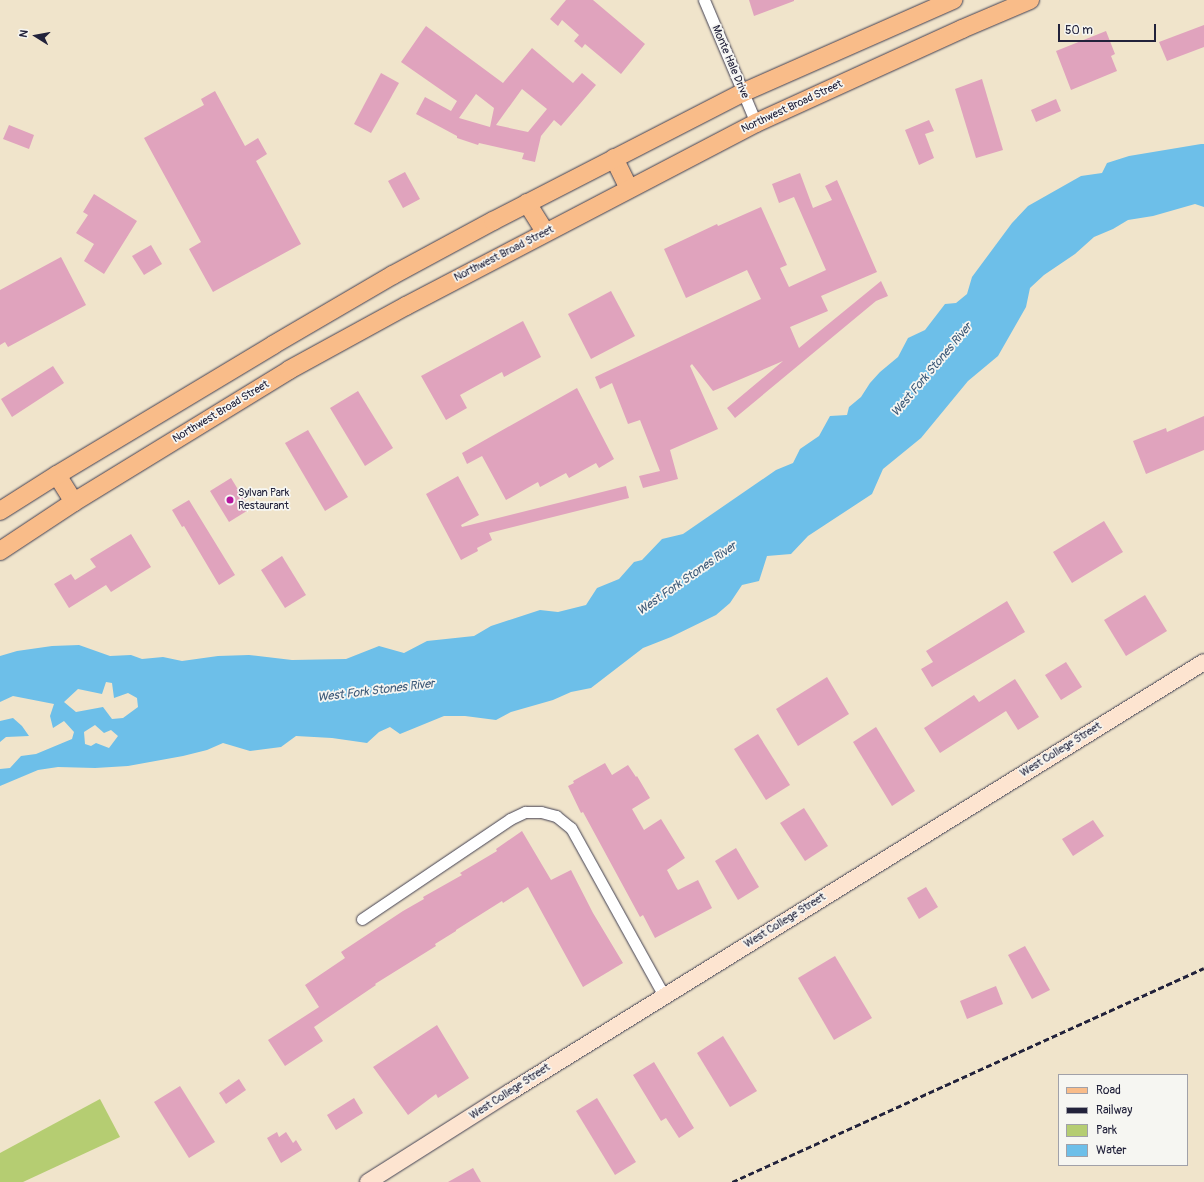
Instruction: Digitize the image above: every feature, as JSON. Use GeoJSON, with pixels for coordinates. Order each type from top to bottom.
{"type":"FeatureCollection","features":[{"type":"Feature","properties":{"kind":"main road"},"geometry":{"type":"LineString","coordinates":[[0,512],[57,474],[273,345],[393,275],[527,203],[742,93],[953,0]]}},
{"type":"Feature","properties":{"kind":"main road","name":"Northwest Broad Street"},"geometry":{"type":"LineString","coordinates":[[0,550],[74,502],[289,370],[406,306],[756,123],[962,29],[1030,0]]}},
{"type":"Feature","properties":{"kind":"main road"},"geometry":{"type":"LineString","coordinates":[[614,158],[629,189]]}},
{"type":"Feature","properties":{"kind":"main road"},"geometry":{"type":"LineString","coordinates":[[527,203],[545,232]]}},
{"type":"Feature","properties":{"kind":"main road"},"geometry":{"type":"LineString","coordinates":[[273,345],[289,370]]}},
{"type":"Feature","properties":{"kind":"main road"},"geometry":{"type":"LineString","coordinates":[[57,474],[74,502]]}},
{"type":"Feature","properties":{"kind":"street","name":"Monte Hale Drive"},"geometry":{"type":"LineString","coordinates":[[704,0],[742,93],[756,123]]}},
{"type":"Feature","properties":{"kind":"street","name":"West College Street"},"geometry":{"type":"LineString","coordinates":[[368,1182],[664,996],[1204,662]]}},
{"type":"Feature","properties":{"kind":"street"},"geometry":{"type":"LineString","coordinates":[[362,919],[510,819],[525,812],[541,812],[556,816],[570,828],[664,996]]}},
{"type":"Feature","properties":{"kind":"green space"},"geometry":{"type":"Polygon","coordinates":[[[100,1099],[120,1137],[23,1182],[0,1182],[0,1153],[100,1099]]]}},
{"type":"Feature","properties":{"kind":"water","name":"West Fork Stones River"},"geometry":{"type":"Polygon","coordinates":[[[1204,144],[1204,207],[1195,204],[1153,216],[1128,220],[1113,229],[1094,237],[1075,254],[1044,275],[1030,288],[1026,307],[998,356],[968,381],[921,438],[883,469],[872,494],[808,536],[791,554],[767,556],[759,581],[742,585],[730,603],[716,615],[671,637],[643,648],[591,688],[571,692],[553,700],[511,712],[496,720],[465,716],[444,716],[400,734],[390,727],[379,732],[367,743],[332,738],[296,736],[281,747],[250,751],[223,743],[207,750],[183,756],[128,766],[95,768],[58,767],[38,770],[0,786],[0,769],[10,768],[21,756],[36,754],[72,739],[74,732],[64,721],[53,728],[50,716],[54,704],[13,696],[0,702],[0,656],[17,651],[52,646],[79,645],[110,656],[131,655],[142,659],[163,657],[182,661],[218,656],[249,655],[292,660],[346,659],[379,646],[404,653],[427,641],[474,636],[491,626],[540,610],[558,612],[586,605],[597,588],[619,579],[634,562],[642,560],[662,539],[683,534],[776,470],[793,463],[800,449],[819,436],[830,416],[847,415],[849,407],[861,397],[870,383],[880,372],[898,357],[908,338],[925,330],[945,304],[956,303],[967,294],[972,277],[1012,223],[1028,206],[1081,176],[1102,173],[1107,163],[1129,156],[1204,144]],[[106,682],[102,694],[78,689],[64,702],[76,712],[103,707],[112,719],[123,718],[138,707],[137,698],[128,693],[114,698],[112,683],[106,682]],[[95,725],[84,732],[85,744],[91,746],[96,743],[109,748],[118,736],[111,730],[104,733],[95,725]]]}},
{"type":"Feature","properties":{"kind":"water"},"geometry":{"type":"Polygon","coordinates":[[[13,718],[22,726],[29,736],[6,737],[0,742],[0,721],[13,718]]]}},
{"type":"Feature","properties":{"kind":"building"},"geometry":{"type":"Polygon","coordinates":[[[566,0],[593,0],[645,44],[621,74],[585,44],[582,48],[574,41],[579,35],[562,20],[558,26],[550,19],[566,0]]]}},
{"type":"Feature","properties":{"kind":"building"},"geometry":{"type":"Polygon","coordinates":[[[749,0],[794,0],[794,1],[754,16],[749,0]]]}},
{"type":"Feature","properties":{"kind":"building"},"geometry":{"type":"Polygon","coordinates":[[[1204,25],[1204,47],[1167,61],[1159,42],[1204,25]]]}},
{"type":"Feature","properties":{"kind":"building"},"geometry":{"type":"Polygon","coordinates":[[[426,26],[503,83],[532,48],[573,83],[582,73],[596,85],[561,126],[554,120],[541,136],[535,162],[522,159],[524,153],[479,143],[478,145],[457,138],[457,136],[416,114],[425,97],[451,111],[457,101],[401,62],[426,26]],[[522,89],[496,125],[528,132],[547,109],[522,89]],[[476,94],[459,118],[490,127],[494,108],[476,94]]]}},
{"type":"Feature","properties":{"kind":"building"},"geometry":{"type":"Polygon","coordinates":[[[1106,31],[1115,54],[1111,56],[1117,71],[1071,90],[1056,51],[1106,31]]]}},
{"type":"Feature","properties":{"kind":"building"},"geometry":{"type":"Polygon","coordinates":[[[381,73],[399,83],[371,133],[354,124],[381,73]]]}},
{"type":"Feature","properties":{"kind":"building"},"geometry":{"type":"Polygon","coordinates":[[[982,79],[1003,150],[976,158],[955,89],[982,79]]]}},
{"type":"Feature","properties":{"kind":"building"},"geometry":{"type":"Polygon","coordinates":[[[215,91],[245,146],[258,138],[267,154],[256,161],[301,244],[213,292],[189,249],[201,242],[144,138],[204,105],[201,99],[215,91]]]}},
{"type":"Feature","properties":{"kind":"building"},"geometry":{"type":"Polygon","coordinates":[[[1056,99],[1061,111],[1036,122],[1031,110],[1056,99]]]}},
{"type":"Feature","properties":{"kind":"building"},"geometry":{"type":"Polygon","coordinates":[[[929,120],[934,131],[925,134],[934,158],[919,165],[905,130],[929,120]]]}},
{"type":"Feature","properties":{"kind":"building"},"geometry":{"type":"Polygon","coordinates":[[[9,125],[34,135],[29,149],[3,139],[9,125]]]}},
{"type":"Feature","properties":{"kind":"building"},"geometry":{"type":"Polygon","coordinates":[[[405,172],[420,199],[403,208],[388,181],[405,172]]]}},
{"type":"Feature","properties":{"kind":"building"},"geometry":{"type":"Polygon","coordinates":[[[800,173],[813,208],[832,200],[825,186],[837,180],[877,272],[821,296],[828,311],[790,327],[799,348],[881,281],[888,296],[876,301],[735,418],[727,408],[783,361],[713,391],[692,364],[690,366],[718,429],[670,450],[678,479],[643,488],[639,476],[660,471],[640,420],[628,424],[612,383],[600,389],[595,377],[761,299],[747,270],[686,298],[664,249],[717,224],[718,226],[761,207],[787,265],[780,268],[789,287],[826,270],[794,197],[779,203],[772,184],[800,173]]]}},
{"type":"Feature","properties":{"kind":"building"},"geometry":{"type":"Polygon","coordinates":[[[94,194],[137,221],[104,274],[84,261],[94,244],[76,233],[88,215],[83,212],[94,194]]]}},
{"type":"Feature","properties":{"kind":"building"},"geometry":{"type":"Polygon","coordinates":[[[151,245],[162,264],[144,275],[132,256],[151,245]]]}},
{"type":"Feature","properties":{"kind":"building"},"geometry":{"type":"Polygon","coordinates":[[[61,257],[86,305],[8,347],[5,342],[0,345],[0,290],[61,257]]]}},
{"type":"Feature","properties":{"kind":"building"},"geometry":{"type":"Polygon","coordinates":[[[611,291],[635,336],[591,359],[568,314],[611,291]]]}},
{"type":"Feature","properties":{"kind":"building"},"geometry":{"type":"Polygon","coordinates":[[[523,321],[541,357],[504,377],[502,372],[460,395],[467,408],[446,420],[421,376],[523,321]]]}},
{"type":"Feature","properties":{"kind":"building"},"geometry":{"type":"Polygon","coordinates":[[[53,366],[64,383],[12,417],[1,399],[53,366]]]}},
{"type":"Feature","properties":{"kind":"building"},"geometry":{"type":"Polygon","coordinates":[[[577,388],[614,459],[599,468],[596,463],[569,478],[566,473],[540,487],[538,482],[506,500],[482,456],[467,464],[462,453],[577,388]]]}},
{"type":"Feature","properties":{"kind":"building"},"geometry":{"type":"Polygon","coordinates":[[[358,391],[393,448],[365,466],[330,408],[358,391]]]}},
{"type":"Feature","properties":{"kind":"building"},"geometry":{"type":"Polygon","coordinates":[[[1204,416],[1204,450],[1146,474],[1133,441],[1166,428],[1167,432],[1204,416]]]}},
{"type":"Feature","properties":{"kind":"building"},"geometry":{"type":"Polygon","coordinates":[[[308,430],[348,497],[325,511],[285,443],[308,430]]]}},
{"type":"Feature","properties":{"kind":"building"},"geometry":{"type":"Polygon","coordinates":[[[458,476],[479,515],[461,525],[462,527],[626,486],[629,498],[489,533],[492,540],[477,548],[478,551],[461,560],[426,494],[458,476]]]}},
{"type":"Feature","properties":{"kind":"building","name":"Sylvan Park Restaurant"},"geometry":{"type":"Polygon","coordinates":[[[231,478],[250,509],[229,522],[210,491],[231,478]]]}},
{"type":"Feature","properties":{"kind":"building"},"geometry":{"type":"Polygon","coordinates":[[[189,500],[235,575],[219,585],[184,526],[182,527],[172,510],[189,500]]]}},
{"type":"Feature","properties":{"kind":"building"},"geometry":{"type":"Polygon","coordinates":[[[1104,521],[1123,552],[1072,583],[1053,552],[1104,521]]]}},
{"type":"Feature","properties":{"kind":"building"},"geometry":{"type":"Polygon","coordinates":[[[131,534],[151,567],[111,592],[106,585],[69,608],[54,584],[71,574],[75,580],[96,567],[90,559],[131,534]]]}},
{"type":"Feature","properties":{"kind":"building"},"geometry":{"type":"Polygon","coordinates":[[[282,556],[306,595],[285,608],[261,570],[282,556]]]}},
{"type":"Feature","properties":{"kind":"building"},"geometry":{"type":"Polygon","coordinates":[[[1145,595],[1167,631],[1126,656],[1104,620],[1145,595]]]}},
{"type":"Feature","properties":{"kind":"building"},"geometry":{"type":"Polygon","coordinates":[[[1007,601],[1025,632],[932,687],[921,669],[933,662],[926,651],[1007,601]]]}},
{"type":"Feature","properties":{"kind":"building"},"geometry":{"type":"Polygon","coordinates":[[[1066,662],[1082,687],[1061,700],[1045,675],[1066,662]]]}},
{"type":"Feature","properties":{"kind":"building"},"geometry":{"type":"Polygon","coordinates":[[[827,677],[849,714],[798,746],[776,709],[827,677]]]}},
{"type":"Feature","properties":{"kind":"building"},"geometry":{"type":"Polygon","coordinates":[[[1015,679],[1039,717],[1018,730],[1006,711],[940,753],[924,728],[974,695],[979,702],[1015,679]]]}},
{"type":"Feature","properties":{"kind":"building"},"geometry":{"type":"Polygon","coordinates":[[[876,727],[915,791],[892,806],[853,742],[876,727]]]}},
{"type":"Feature","properties":{"kind":"building"},"geometry":{"type":"Polygon","coordinates":[[[758,734],[790,785],[766,800],[734,749],[758,734]]]}},
{"type":"Feature","properties":{"kind":"building"},"geometry":{"type":"Polygon","coordinates":[[[605,763],[612,775],[628,765],[636,777],[637,776],[650,798],[632,809],[644,830],[661,819],[685,858],[667,870],[676,887],[678,890],[698,880],[712,908],[655,938],[643,915],[640,917],[583,812],[581,813],[568,786],[574,783],[573,781],[605,763]]]}},
{"type":"Feature","properties":{"kind":"building"},"geometry":{"type":"Polygon","coordinates":[[[804,808],[828,846],[805,861],[780,823],[804,808]]]}},
{"type":"Feature","properties":{"kind":"building"},"geometry":{"type":"Polygon","coordinates":[[[1093,820],[1104,836],[1073,856],[1062,839],[1093,820]]]}},
{"type":"Feature","properties":{"kind":"building"},"geometry":{"type":"Polygon","coordinates":[[[522,831],[551,880],[571,870],[593,913],[623,963],[583,987],[528,887],[503,903],[502,901],[456,930],[435,944],[436,946],[375,984],[376,985],[314,1027],[323,1041],[285,1066],[268,1040],[319,1007],[305,985],[345,958],[341,952],[424,899],[423,897],[462,875],[460,873],[497,851],[496,849],[522,831]]]}},
{"type":"Feature","properties":{"kind":"building"},"geometry":{"type":"Polygon","coordinates":[[[736,848],[759,887],[738,900],[715,861],[736,848]]]}},
{"type":"Feature","properties":{"kind":"building"},"geometry":{"type":"Polygon","coordinates":[[[926,887],[938,907],[919,919],[907,898],[926,887]]]}},
{"type":"Feature","properties":{"kind":"building"},"geometry":{"type":"Polygon","coordinates":[[[1025,946],[1050,990],[1032,999],[1008,955],[1025,946]]]}},
{"type":"Feature","properties":{"kind":"building"},"geometry":{"type":"Polygon","coordinates":[[[835,956],[872,1018],[834,1040],[798,978],[835,956]]]}},
{"type":"Feature","properties":{"kind":"building"},"geometry":{"type":"Polygon","coordinates":[[[996,986],[1003,1004],[967,1019],[960,1001],[996,986]]]}},
{"type":"Feature","properties":{"kind":"building"},"geometry":{"type":"Polygon","coordinates":[[[437,1025],[469,1078],[438,1098],[436,1094],[408,1115],[373,1067],[437,1025]]]}},
{"type":"Feature","properties":{"kind":"building"},"geometry":{"type":"Polygon","coordinates":[[[723,1036],[757,1091],[730,1107],[697,1053],[723,1036]]]}},
{"type":"Feature","properties":{"kind":"building"},"geometry":{"type":"Polygon","coordinates":[[[654,1062],[694,1128],[679,1138],[666,1118],[661,1121],[633,1075],[654,1062]]]}},
{"type":"Feature","properties":{"kind":"building"},"geometry":{"type":"Polygon","coordinates":[[[239,1079],[246,1090],[226,1104],[219,1093],[239,1079]]]}},
{"type":"Feature","properties":{"kind":"building"},"geometry":{"type":"Polygon","coordinates":[[[180,1086],[215,1142],[189,1158],[154,1102],[180,1086]]]}},
{"type":"Feature","properties":{"kind":"building"},"geometry":{"type":"Polygon","coordinates":[[[354,1098],[363,1113],[336,1130],[327,1115],[354,1098]]]}},
{"type":"Feature","properties":{"kind":"building"},"geometry":{"type":"Polygon","coordinates":[[[597,1098],[636,1162],[615,1175],[576,1111],[597,1098]]]}},
{"type":"Feature","properties":{"kind":"building"},"geometry":{"type":"Polygon","coordinates":[[[277,1132],[279,1137],[286,1132],[293,1143],[296,1140],[302,1150],[281,1163],[267,1138],[277,1132]]]}},
{"type":"Feature","properties":{"kind":"building"},"geometry":{"type":"Polygon","coordinates":[[[473,1168],[481,1182],[448,1182],[473,1168]]]}},
{"type":"Feature","properties":{"kind":"railway"},"geometry":{"type":"LineString","coordinates":[[732,1182],[1204,968]]}},
{"type":"Feature","properties":{"kind":"place","name":"Sylvan Park Restaurant"},"geometry":{"type":"Point","coordinates":[230,500]}}]}
